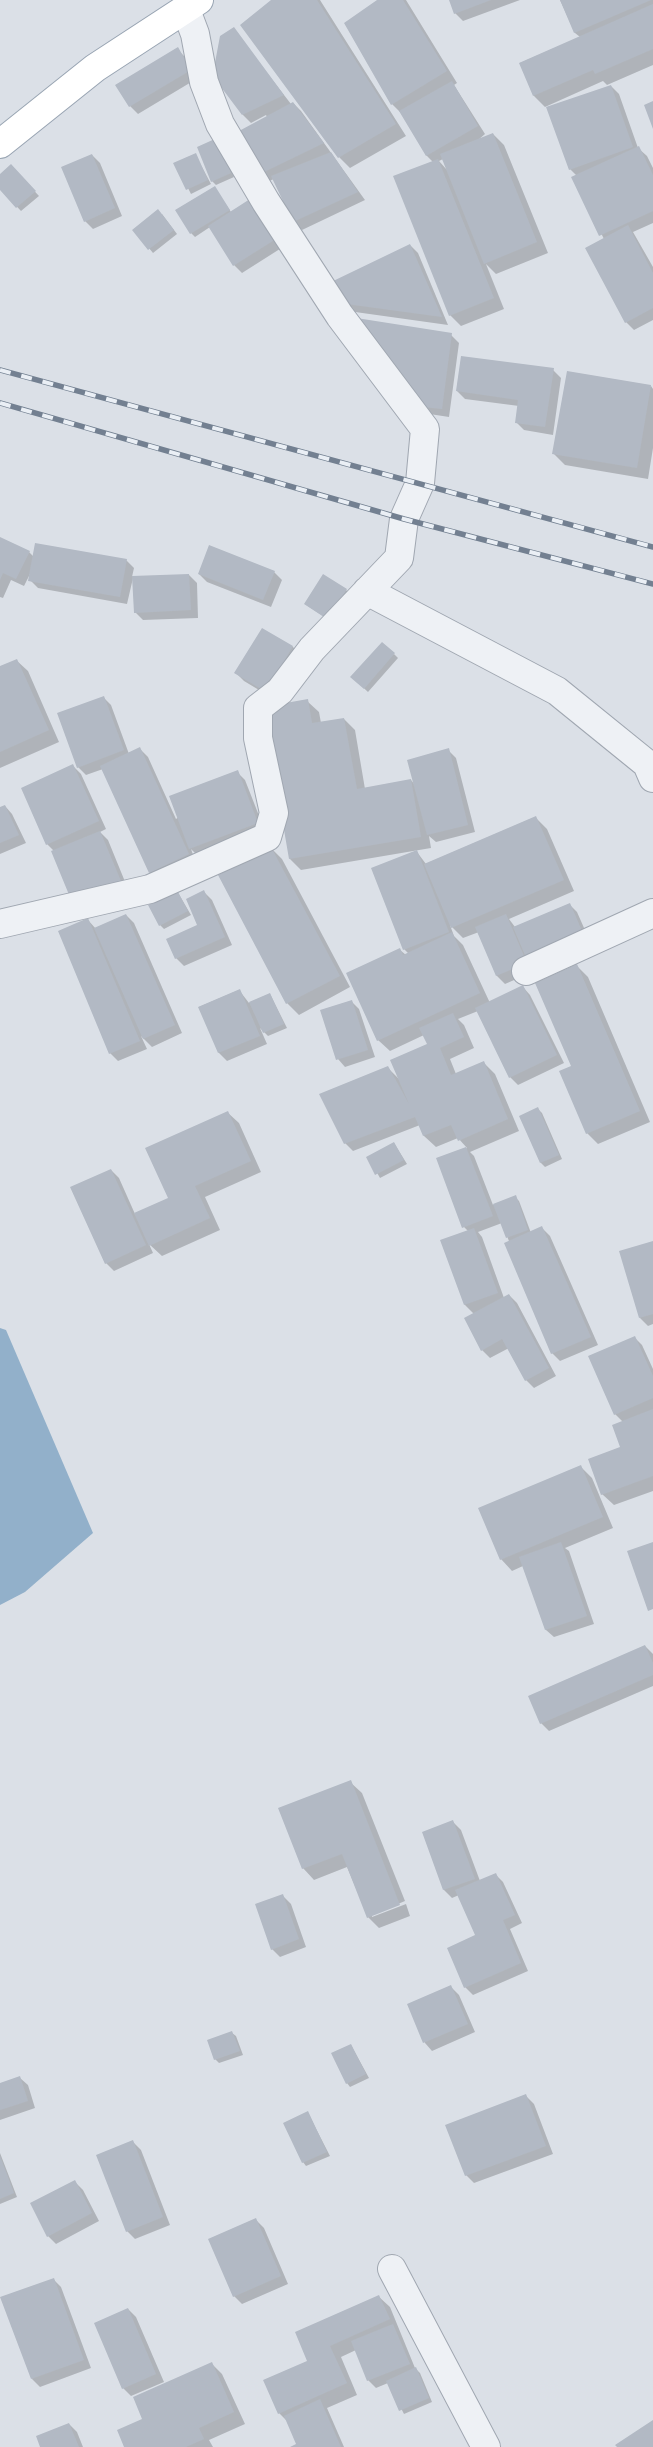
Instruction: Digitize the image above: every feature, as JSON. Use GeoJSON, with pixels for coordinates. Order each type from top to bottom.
{"type":"FeatureCollection","features":[{"type":"Feature","properties":{"kind":"main road"},"geometry":{"type":"LineString","coordinates":[[0,144],[95,68],[193,5]]}},
{"type":"Feature","properties":{"kind":"street"},"geometry":{"type":"LineString","coordinates":[[0,924],[150,889],[266,838],[274,813],[258,738],[258,708],[280,691],[312,650],[399,558],[404,519],[420,483],[426,429],[340,316],[266,202],[220,124],[204,82],[195,34],[193,5]]}},
{"type":"Feature","properties":{"kind":"street"},"geometry":{"type":"LineString","coordinates":[[367,592],[557,691],[647,764],[653,778]]}},
{"type":"Feature","properties":{"kind":"street"},"geometry":{"type":"LineString","coordinates":[[526,971],[653,913]]}},
{"type":"Feature","properties":{"kind":"street"},"geometry":{"type":"LineString","coordinates":[[392,2269],[486,2447]]}},
{"type":"Feature","properties":{"kind":"water"},"geometry":{"type":"Polygon","coordinates":[[[0,1328],[6,1330],[93,1533],[25,1592],[0,1605],[0,1328]]]}},
{"type":"Feature","properties":{"kind":"building"},"geometry":{"type":"Polygon","coordinates":[[[271,0],[317,0],[396,124],[338,158],[240,25],[271,0]]]}},
{"type":"Feature","properties":{"kind":"building"},"geometry":{"type":"Polygon","coordinates":[[[377,0],[403,0],[447,71],[391,105],[344,23],[377,0]]]}},
{"type":"Feature","properties":{"kind":"building"},"geometry":{"type":"Polygon","coordinates":[[[449,0],[491,0],[454,14],[449,0]]]}},
{"type":"Feature","properties":{"kind":"building"},"geometry":{"type":"Polygon","coordinates":[[[560,0],[651,0],[574,33],[560,0]]]}},
{"type":"Feature","properties":{"kind":"building"},"geometry":{"type":"Polygon","coordinates":[[[653,4],[653,49],[595,74],[593,70],[533,96],[519,63],[653,4]]]}},
{"type":"Feature","properties":{"kind":"building"},"geometry":{"type":"Polygon","coordinates":[[[234,27],[284,95],[242,115],[218,83],[214,68],[220,36],[234,27]]]}},
{"type":"Feature","properties":{"kind":"building"},"geometry":{"type":"Polygon","coordinates":[[[178,47],[191,70],[129,107],[115,85],[178,47]]]}},
{"type":"Feature","properties":{"kind":"building"},"geometry":{"type":"Polygon","coordinates":[[[452,81],[478,126],[426,156],[399,111],[452,81]]]}},
{"type":"Feature","properties":{"kind":"building"},"geometry":{"type":"Polygon","coordinates":[[[611,85],[633,147],[569,170],[546,107],[611,85]]]}},
{"type":"Feature","properties":{"kind":"building"},"geometry":{"type":"Polygon","coordinates":[[[653,101],[653,129],[644,105],[653,101]]]}},
{"type":"Feature","properties":{"kind":"building"},"geometry":{"type":"Polygon","coordinates":[[[293,102],[324,143],[260,174],[239,131],[293,102]]]}},
{"type":"Feature","properties":{"kind":"building"},"geometry":{"type":"Polygon","coordinates":[[[493,133],[537,242],[484,264],[440,154],[493,133]]]}},
{"type":"Feature","properties":{"kind":"building"},"geometry":{"type":"Polygon","coordinates":[[[217,138],[231,173],[211,182],[197,147],[217,138]]]}},
{"type":"Feature","properties":{"kind":"building"},"geometry":{"type":"Polygon","coordinates":[[[639,146],[653,175],[653,211],[599,236],[571,177],[639,146]]]}},
{"type":"Feature","properties":{"kind":"building"},"geometry":{"type":"Polygon","coordinates":[[[331,152],[358,192],[293,222],[271,176],[331,152]]]}},
{"type":"Feature","properties":{"kind":"building"},"geometry":{"type":"Polygon","coordinates":[[[196,153],[208,180],[186,190],[173,163],[196,153]]]}},
{"type":"Feature","properties":{"kind":"building"},"geometry":{"type":"Polygon","coordinates":[[[92,154],[115,208],[84,222],[61,167],[92,154]]]}},
{"type":"Feature","properties":{"kind":"building"},"geometry":{"type":"Polygon","coordinates":[[[438,159],[494,298],[449,316],[393,176],[438,159]]]}},
{"type":"Feature","properties":{"kind":"building"},"geometry":{"type":"Polygon","coordinates":[[[11,164],[36,191],[16,208],[0,190],[0,174],[11,164]]]}},
{"type":"Feature","properties":{"kind":"building"},"geometry":{"type":"Polygon","coordinates":[[[215,186],[230,210],[190,234],[175,210],[215,186]]]}},
{"type":"Feature","properties":{"kind":"building"},"geometry":{"type":"Polygon","coordinates":[[[250,199],[276,239],[233,266],[208,226],[250,199]]]}},
{"type":"Feature","properties":{"kind":"building"},"geometry":{"type":"Polygon","coordinates":[[[158,209],[174,230],[148,250],[132,230],[158,209]]]}},
{"type":"Feature","properties":{"kind":"building"},"geometry":{"type":"Polygon","coordinates":[[[628,225],[653,273],[653,308],[625,323],[585,248],[628,225]]]}},
{"type":"Feature","properties":{"kind":"building"},"geometry":{"type":"Polygon","coordinates":[[[410,244],[442,317],[339,303],[329,283],[410,244]]]}},
{"type":"Feature","properties":{"kind":"building"},"geometry":{"type":"Polygon","coordinates":[[[350,317],[452,333],[442,409],[413,406],[350,317]]]}},
{"type":"Feature","properties":{"kind":"building"},"geometry":{"type":"Polygon","coordinates":[[[461,356],[554,368],[545,427],[515,423],[518,400],[456,391],[461,356]]]}},
{"type":"Feature","properties":{"kind":"building"},"geometry":{"type":"Polygon","coordinates":[[[567,371],[651,385],[637,468],[552,454],[567,371]]]}},
{"type":"Feature","properties":{"kind":"building"},"geometry":{"type":"Polygon","coordinates":[[[0,537],[30,551],[16,579],[3,573],[0,580],[0,537]]]}},
{"type":"Feature","properties":{"kind":"building"},"geometry":{"type":"Polygon","coordinates":[[[35,543],[127,559],[120,597],[28,581],[35,543]]]}},
{"type":"Feature","properties":{"kind":"building"},"geometry":{"type":"Polygon","coordinates":[[[209,545],[275,571],[263,600],[198,574],[209,545]]]}},
{"type":"Feature","properties":{"kind":"building"},"geometry":{"type":"Polygon","coordinates":[[[189,574],[191,610],[134,613],[132,576],[189,574]]]}},
{"type":"Feature","properties":{"kind":"building"},"geometry":{"type":"Polygon","coordinates":[[[323,574],[347,589],[327,619],[304,604],[323,574]]]}},
{"type":"Feature","properties":{"kind":"building"},"geometry":{"type":"Polygon","coordinates":[[[262,628],[293,646],[266,692],[234,673],[262,628]]]}},
{"type":"Feature","properties":{"kind":"building"},"geometry":{"type":"Polygon","coordinates":[[[382,642],[395,653],[364,689],[350,677],[382,642]]]}},
{"type":"Feature","properties":{"kind":"building"},"geometry":{"type":"Polygon","coordinates":[[[17,659],[49,730],[0,752],[0,666],[17,659]]]}},
{"type":"Feature","properties":{"kind":"building"},"geometry":{"type":"Polygon","coordinates":[[[104,696],[124,750],[77,768],[57,713],[104,696]]]}},
{"type":"Feature","properties":{"kind":"building"},"geometry":{"type":"Polygon","coordinates":[[[308,699],[312,723],[344,718],[357,789],[411,779],[421,837],[289,859],[263,707],[308,699]]]}},
{"type":"Feature","properties":{"kind":"building"},"geometry":{"type":"Polygon","coordinates":[[[140,747],[189,854],[149,873],[100,766],[140,747]]]}},
{"type":"Feature","properties":{"kind":"building"},"geometry":{"type":"Polygon","coordinates":[[[449,748],[468,825],[427,835],[407,760],[449,748]]]}},
{"type":"Feature","properties":{"kind":"building"},"geometry":{"type":"Polygon","coordinates":[[[73,764],[99,821],[46,845],[21,788],[73,764]]]}},
{"type":"Feature","properties":{"kind":"building"},"geometry":{"type":"Polygon","coordinates":[[[238,770],[258,823],[189,849],[169,796],[238,770]]]}},
{"type":"Feature","properties":{"kind":"building"},"geometry":{"type":"Polygon","coordinates":[[[5,805],[19,835],[0,843],[0,807],[5,805]]]}},
{"type":"Feature","properties":{"kind":"building"},"geometry":{"type":"Polygon","coordinates":[[[536,816],[564,880],[451,928],[424,864],[536,816]]]}},
{"type":"Feature","properties":{"kind":"building"},"geometry":{"type":"Polygon","coordinates":[[[100,831],[121,881],[72,902],[51,851],[100,831]]]}},
{"type":"Feature","properties":{"kind":"building"},"geometry":{"type":"Polygon","coordinates":[[[271,847],[340,976],[286,1004],[218,875],[271,847]]]}},
{"type":"Feature","properties":{"kind":"building"},"geometry":{"type":"Polygon","coordinates":[[[417,850],[449,932],[403,950],[371,868],[417,850]]]}},
{"type":"Feature","properties":{"kind":"building"},"geometry":{"type":"Polygon","coordinates":[[[177,890],[188,911],[159,926],[148,905],[177,890]]]}},
{"type":"Feature","properties":{"kind":"building"},"geometry":{"type":"Polygon","coordinates":[[[204,890],[225,937],[175,959],[166,939],[197,925],[186,899],[204,890]]]}},
{"type":"Feature","properties":{"kind":"building"},"geometry":{"type":"Polygon","coordinates":[[[570,903],[585,938],[528,962],[513,927],[570,903]]]}},
{"type":"Feature","properties":{"kind":"building"},"geometry":{"type":"Polygon","coordinates":[[[126,914],[175,1025],[143,1039],[94,928],[126,914]]]}},
{"type":"Feature","properties":{"kind":"building"},"geometry":{"type":"Polygon","coordinates":[[[506,914],[527,963],[496,976],[475,927],[506,914]]]}},
{"type":"Feature","properties":{"kind":"building"},"geometry":{"type":"Polygon","coordinates":[[[88,918],[140,1041],[109,1054],[58,931],[88,918]]]}},
{"type":"Feature","properties":{"kind":"building"},"geometry":{"type":"Polygon","coordinates":[[[452,932],[480,993],[377,1041],[346,973],[400,948],[403,955],[452,932]]]}},
{"type":"Feature","properties":{"kind":"building"},"geometry":{"type":"Polygon","coordinates":[[[577,964],[640,1111],[586,1134],[559,1071],[571,1066],[535,983],[577,964]]]}},
{"type":"Feature","properties":{"kind":"building"},"geometry":{"type":"Polygon","coordinates":[[[523,985],[557,1055],[509,1078],[475,1008],[523,985]]]}},
{"type":"Feature","properties":{"kind":"building"},"geometry":{"type":"Polygon","coordinates":[[[240,989],[260,1036],[218,1053],[198,1007],[240,989]]]}},
{"type":"Feature","properties":{"kind":"building"},"geometry":{"type":"Polygon","coordinates":[[[270,993],[284,1024],[263,1033],[249,1002],[270,993]]]}},
{"type":"Feature","properties":{"kind":"building"},"geometry":{"type":"Polygon","coordinates":[[[352,1000],[368,1050],[336,1060],[320,1010],[352,1000]]]}},
{"type":"Feature","properties":{"kind":"building"},"geometry":{"type":"Polygon","coordinates":[[[453,1013],[464,1037],[440,1048],[451,1075],[484,1061],[508,1119],[458,1141],[451,1125],[423,1136],[415,1117],[344,1144],[319,1094],[388,1066],[409,1104],[390,1060],[427,1044],[419,1028],[453,1013]]]}},
{"type":"Feature","properties":{"kind":"building"},"geometry":{"type":"Polygon","coordinates":[[[538,1107],[559,1155],[540,1163],[519,1116],[538,1107]]]}},
{"type":"Feature","properties":{"kind":"building"},"geometry":{"type":"Polygon","coordinates":[[[228,1111],[251,1161],[195,1186],[210,1218],[149,1246],[134,1213],[168,1198],[145,1148],[228,1111]]]}},
{"type":"Feature","properties":{"kind":"building"},"geometry":{"type":"Polygon","coordinates":[[[394,1142],[404,1160],[375,1175],[366,1157],[394,1142]]]}},
{"type":"Feature","properties":{"kind":"building"},"geometry":{"type":"Polygon","coordinates":[[[466,1147],[493,1216],[462,1228],[436,1158],[466,1147]]]}},
{"type":"Feature","properties":{"kind":"building"},"geometry":{"type":"Polygon","coordinates":[[[111,1169],[146,1245],[105,1264],[70,1187],[111,1169]]]}},
{"type":"Feature","properties":{"kind":"building"},"geometry":{"type":"Polygon","coordinates":[[[516,1195],[528,1230],[506,1238],[493,1204],[516,1195]]]}},
{"type":"Feature","properties":{"kind":"building"},"geometry":{"type":"Polygon","coordinates":[[[542,1226],[591,1337],[551,1354],[504,1243],[542,1226]]]}},
{"type":"Feature","properties":{"kind":"building"},"geometry":{"type":"Polygon","coordinates":[[[474,1228],[498,1293],[464,1305],[440,1240],[474,1228]]]}},
{"type":"Feature","properties":{"kind":"building"},"geometry":{"type":"Polygon","coordinates":[[[653,1241],[653,1314],[639,1318],[619,1251],[653,1241]]]}},
{"type":"Feature","properties":{"kind":"building"},"geometry":{"type":"Polygon","coordinates":[[[509,1294],[549,1368],[525,1381],[502,1339],[481,1351],[464,1318],[509,1294]]]}},
{"type":"Feature","properties":{"kind":"building"},"geometry":{"type":"Polygon","coordinates":[[[635,1336],[653,1376],[653,1398],[614,1415],[588,1356],[635,1336]]]}},
{"type":"Feature","properties":{"kind":"building"},"geometry":{"type":"Polygon","coordinates":[[[653,1409],[653,1476],[601,1495],[588,1459],[620,1447],[612,1425],[653,1409]]]}},
{"type":"Feature","properties":{"kind":"building"},"geometry":{"type":"Polygon","coordinates":[[[581,1465],[603,1517],[500,1560],[478,1508],[581,1465]]]}},
{"type":"Feature","properties":{"kind":"building"},"geometry":{"type":"Polygon","coordinates":[[[561,1542],[587,1616],[545,1630],[519,1557],[561,1542]]]}},
{"type":"Feature","properties":{"kind":"building"},"geometry":{"type":"Polygon","coordinates":[[[653,1542],[653,1609],[648,1611],[627,1551],[653,1542]]]}},
{"type":"Feature","properties":{"kind":"building"},"geometry":{"type":"Polygon","coordinates":[[[645,1645],[653,1663],[653,1675],[540,1724],[528,1696],[645,1645]]]}},
{"type":"Feature","properties":{"kind":"building"},"geometry":{"type":"Polygon","coordinates":[[[351,1780],[400,1905],[367,1918],[342,1854],[302,1869],[278,1808],[351,1780]]]}},
{"type":"Feature","properties":{"kind":"building"},"geometry":{"type":"Polygon","coordinates":[[[453,1820],[475,1879],[443,1890],[422,1832],[453,1820]]]}},
{"type":"Feature","properties":{"kind":"building"},"geometry":{"type":"Polygon","coordinates":[[[496,1873],[515,1915],[503,1920],[521,1963],[464,1988],[447,1948],[475,1935],[455,1890],[496,1873]]]}},
{"type":"Feature","properties":{"kind":"building"},"geometry":{"type":"Polygon","coordinates":[[[283,1894],[299,1939],[271,1950],[255,1904],[283,1894]]]}},
{"type":"Feature","properties":{"kind":"building"},"geometry":{"type":"Polygon","coordinates":[[[451,1985],[468,2024],[423,2043],[407,2004],[451,1985]]]}},
{"type":"Feature","properties":{"kind":"building"},"geometry":{"type":"Polygon","coordinates":[[[232,2031],[240,2051],[214,2060],[207,2040],[232,2031]]]}},
{"type":"Feature","properties":{"kind":"building"},"geometry":{"type":"Polygon","coordinates":[[[351,2044],[366,2074],[346,2084],[331,2053],[351,2044]]]}},
{"type":"Feature","properties":{"kind":"building"},"geometry":{"type":"Polygon","coordinates":[[[20,2076],[28,2101],[0,2110],[0,2083],[20,2076]]]}},
{"type":"Feature","properties":{"kind":"building"},"geometry":{"type":"Polygon","coordinates":[[[526,2094],[546,2146],[465,2176],[445,2125],[526,2094]]]}},
{"type":"Feature","properties":{"kind":"building"},"geometry":{"type":"Polygon","coordinates":[[[308,2111],[327,2152],[302,2163],[283,2123],[308,2111]]]}},
{"type":"Feature","properties":{"kind":"building"},"geometry":{"type":"Polygon","coordinates":[[[133,2140],[163,2217],[126,2232],[96,2155],[133,2140]]]}},
{"type":"Feature","properties":{"kind":"building"},"geometry":{"type":"Polygon","coordinates":[[[0,2156],[14,2193],[0,2199],[0,2156]]]}},
{"type":"Feature","properties":{"kind":"building"},"geometry":{"type":"Polygon","coordinates":[[[75,2180],[92,2213],[47,2237],[30,2203],[75,2180]]]}},
{"type":"Feature","properties":{"kind":"building"},"geometry":{"type":"Polygon","coordinates":[[[256,2218],[281,2276],[233,2297],[208,2239],[256,2218]]]}},
{"type":"Feature","properties":{"kind":"building"},"geometry":{"type":"Polygon","coordinates":[[[54,2278],[84,2360],[31,2379],[0,2297],[54,2278]]]}},
{"type":"Feature","properties":{"kind":"building"},"geometry":{"type":"Polygon","coordinates":[[[379,2295],[390,2319],[330,2346],[347,2383],[278,2414],[263,2380],[307,2361],[295,2332],[379,2295]]]}},
{"type":"Feature","properties":{"kind":"building"},"geometry":{"type":"Polygon","coordinates":[[[128,2308],[156,2374],[122,2389],[94,2323],[128,2308]]]}},
{"type":"Feature","properties":{"kind":"building"},"geometry":{"type":"Polygon","coordinates":[[[393,2324],[410,2364],[367,2381],[351,2341],[393,2324]]]}},
{"type":"Feature","properties":{"kind":"building"},"geometry":{"type":"Polygon","coordinates":[[[212,2362],[234,2412],[199,2428],[204,2439],[186,2447],[124,2447],[117,2430],[142,2419],[133,2397],[212,2362]]]}},
{"type":"Feature","properties":{"kind":"building"},"geometry":{"type":"Polygon","coordinates":[[[416,2367],[429,2398],[399,2411],[386,2381],[416,2367]]]}},
{"type":"Feature","properties":{"kind":"building"},"geometry":{"type":"Polygon","coordinates":[[[320,2399],[341,2447],[290,2447],[296,2444],[284,2416],[320,2399]]]}},
{"type":"Feature","properties":{"kind":"building"},"geometry":{"type":"Polygon","coordinates":[[[653,2420],[653,2447],[617,2447],[615,2445],[653,2420]]]}},
{"type":"Feature","properties":{"kind":"building"},"geometry":{"type":"Polygon","coordinates":[[[69,2423],[79,2447],[40,2447],[36,2436],[69,2423]]]}},
{"type":"Feature","properties":{"kind":"railway"},"geometry":{"type":"LineString","coordinates":[[0,370],[653,547]]}},
{"type":"Feature","properties":{"kind":"railway"},"geometry":{"type":"LineString","coordinates":[[0,403],[404,519],[653,584]]}}]}
